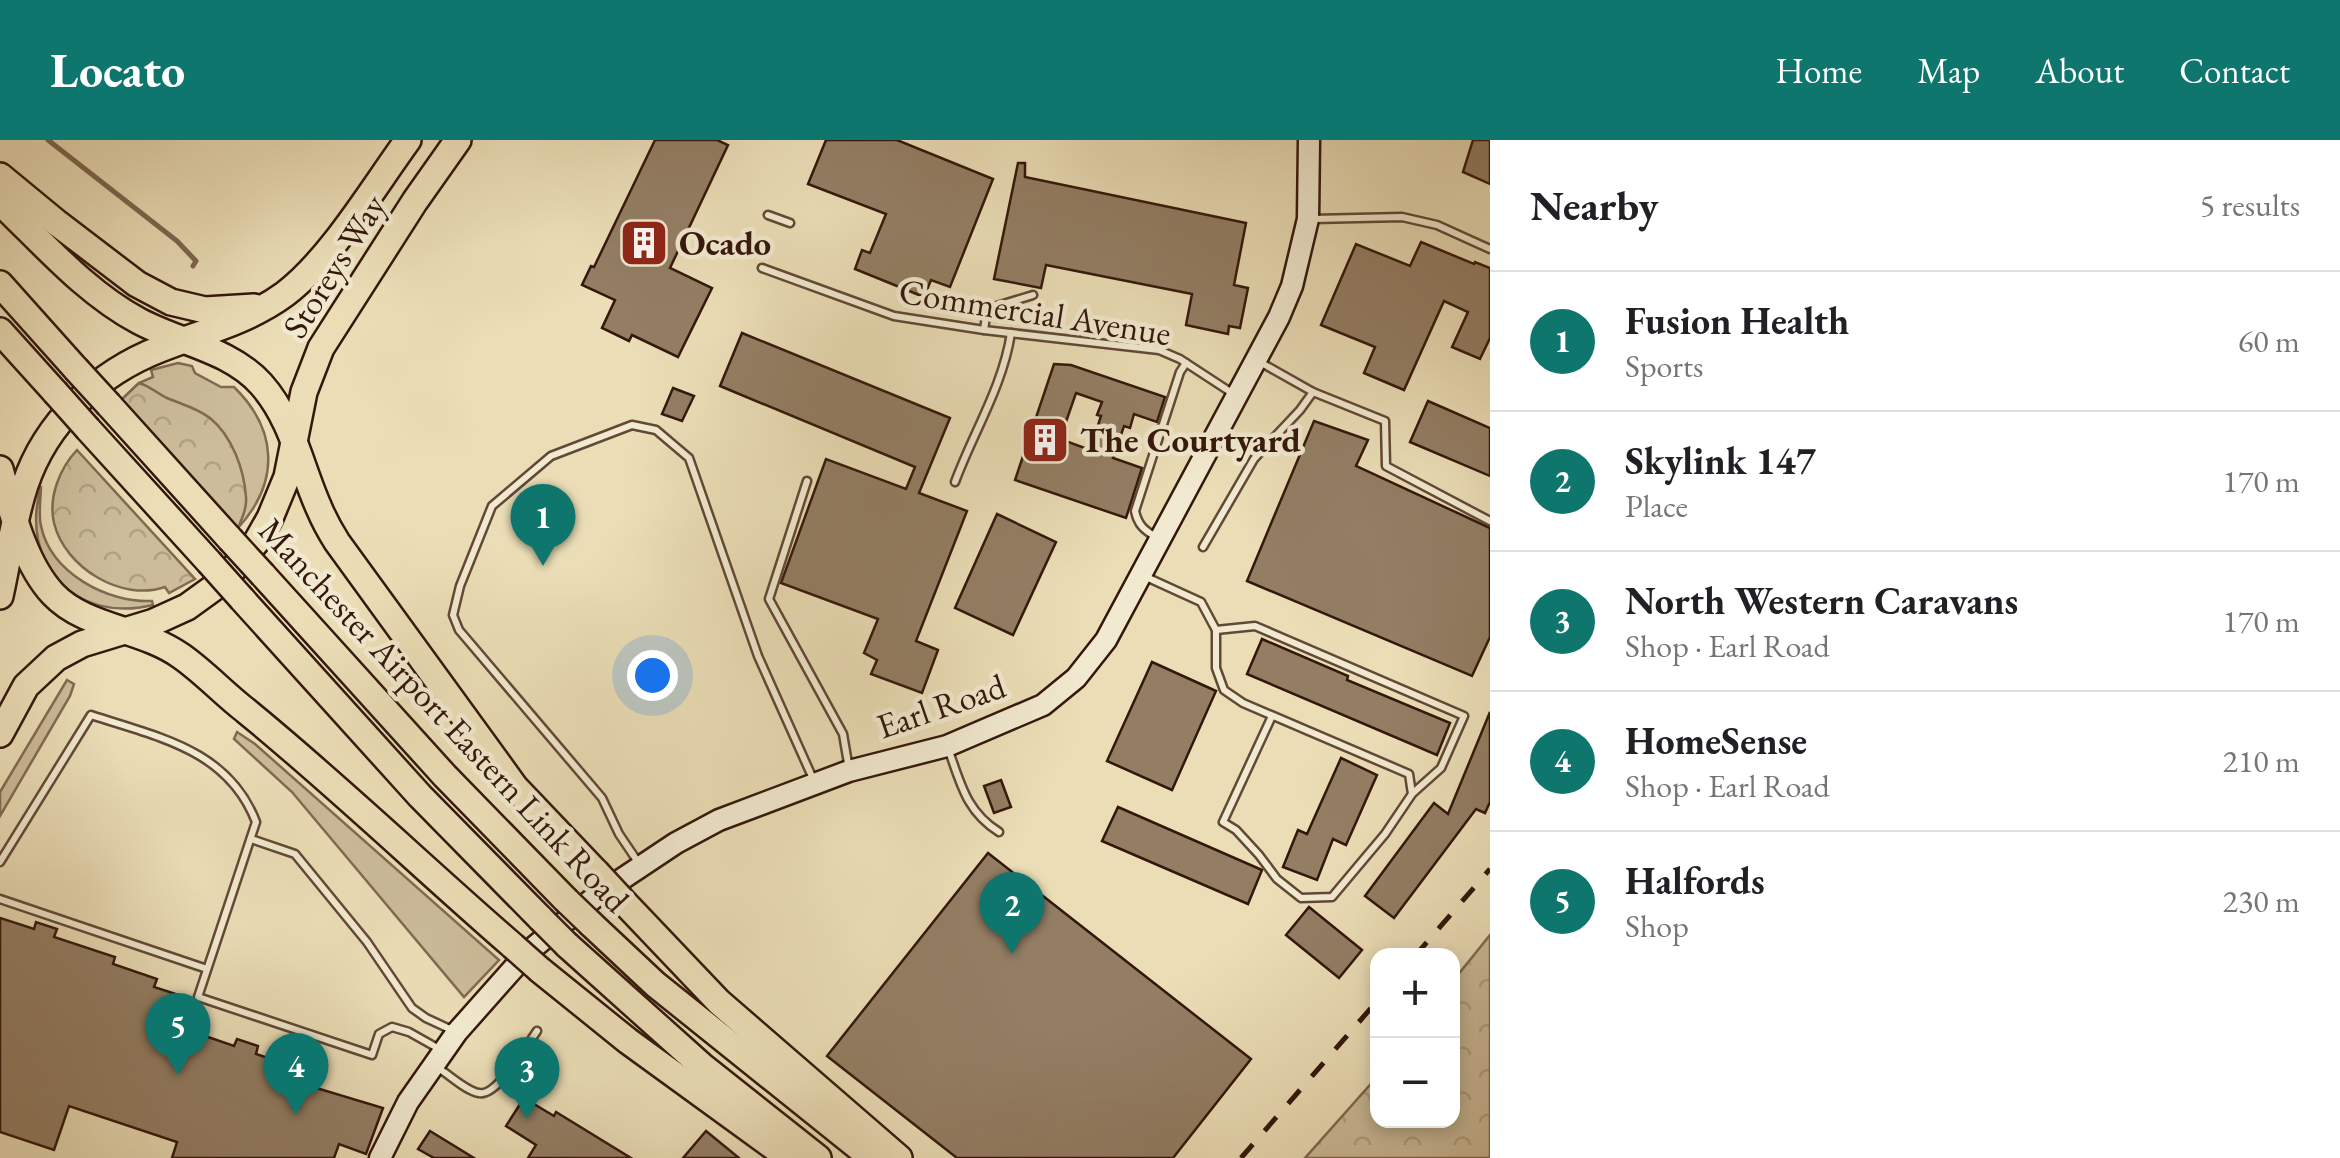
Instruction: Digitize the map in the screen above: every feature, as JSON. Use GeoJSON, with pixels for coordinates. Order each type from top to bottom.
{"type":"FeatureCollection","features":[{"type":"Feature","properties":{"kind":"highway","name":"Storeys Way"},"geometry":{"type":"LineString","coordinates":[[184,341],[238,321],[287,293],[318,262],[408,140]]}},
{"type":"Feature","properties":{"kind":"highway","name":"Storeys Way"},"geometry":{"type":"LineString","coordinates":[[294,439],[304,392],[321,348],[458,140]]}},
{"type":"Feature","properties":{"kind":"highway"},"geometry":{"type":"LineString","coordinates":[[0,176],[137,284],[170,302],[206,310],[268,305]]}},
{"type":"Feature","properties":{"kind":"highway"},"geometry":{"type":"LineString","coordinates":[[0,202],[86,283],[138,321],[214,351],[251,374],[271,396],[294,439],[319,510],[337,542],[516,788],[719,1002],[899,1158]]}},
{"type":"Feature","properties":{"kind":"highway","name":"Manchester Airport Eastern Link Road"},"geometry":{"type":"LineString","coordinates":[[0,284],[445,776],[565,899],[655,984],[872,1158]]}},
{"type":"Feature","properties":{"kind":"highway","name":"Manchester Airport Eastern Link Road"},"geometry":{"type":"LineString","coordinates":[[0,331],[420,796],[541,920],[702,1066],[818,1158]]}},
{"type":"Feature","properties":{"kind":"highway"},"geometry":{"type":"LineString","coordinates":[[0,596],[32,468],[62,419],[116,370],[184,341]]}},
{"type":"Feature","properties":{"kind":"highway"},"geometry":{"type":"LineString","coordinates":[[0,734],[26,686],[68,650],[161,620],[223,581],[257,541],[281,494],[294,439]]}},
{"type":"Feature","properties":{"kind":"highway"},"geometry":{"type":"LineString","coordinates":[[0,469],[25,548],[51,592],[76,613],[158,642],[184,658],[278,736],[540,970],[628,1041],[790,1158]]}},
{"type":"Feature","properties":{"kind":"street","name":"Earl Road"},"geometry":{"type":"LineString","coordinates":[[380,1158],[408,1102],[457,1032],[528,952],[596,896],[718,820],[849,770],[946,746],[1043,705],[1076,678],[1106,640],[1162,540],[1292,286],[1308,219],[1309,140]]}},
{"type":"Feature","properties":{"kind":"lane"},"geometry":{"type":"LineString","coordinates":[[768,215],[790,224]]}},
{"type":"Feature","properties":{"kind":"lane"},"geometry":{"type":"LineString","coordinates":[[1308,219],[1416,218],[1490,249]]}},
{"type":"Feature","properties":{"kind":"lane","name":"Commercial Avenue"},"geometry":{"type":"LineString","coordinates":[[762,268],[881,313],[984,330],[1158,350],[1186,362],[1237,396]]}},
{"type":"Feature","properties":{"kind":"lane"},"geometry":{"type":"LineString","coordinates":[[984,330],[988,309],[1033,295]]}},
{"type":"Feature","properties":{"kind":"lane"},"geometry":{"type":"LineString","coordinates":[[954,482],[989,404],[1011,333]]}},
{"type":"Feature","properties":{"kind":"lane"},"geometry":{"type":"LineString","coordinates":[[1257,360],[1313,392],[1385,421],[1386,466],[1490,520]]}},
{"type":"Feature","properties":{"kind":"lane"},"geometry":{"type":"LineString","coordinates":[[1162,540],[1137,522],[1135,511],[1186,362]]}},
{"type":"Feature","properties":{"kind":"lane"},"geometry":{"type":"LineString","coordinates":[[1203,547],[1254,459],[1313,392]]}},
{"type":"Feature","properties":{"kind":"lane"},"geometry":{"type":"LineString","coordinates":[[640,866],[602,798],[459,630],[453,614],[492,506],[551,456],[632,425],[656,430],[688,458],[758,656],[815,782]]}},
{"type":"Feature","properties":{"kind":"lane"},"geometry":{"type":"LineString","coordinates":[[807,481],[769,599],[843,734],[849,770]]}},
{"type":"Feature","properties":{"kind":"lane"},"geometry":{"type":"LineString","coordinates":[[1142,575],[1201,602],[1216,630],[1216,668],[1224,690],[1243,703],[1409,774],[1412,794]]}},
{"type":"Feature","properties":{"kind":"lane"},"geometry":{"type":"LineString","coordinates":[[1216,630],[1255,626],[1464,716],[1442,768],[1412,794],[1385,834],[1332,896],[1301,898],[1277,879],[1236,830],[1222,822],[1272,716]]}},
{"type":"Feature","properties":{"kind":"lane"},"geometry":{"type":"LineString","coordinates":[[0,862],[91,715],[184,746],[220,770],[250,807],[256,822],[198,997],[372,1055],[379,1034],[392,1027],[409,1032],[478,1093],[497,1086],[536,1031]]}},
{"type":"Feature","properties":{"kind":"lane"},"geometry":{"type":"LineString","coordinates":[[946,746],[972,809],[999,832]]}},
{"type":"Feature","properties":{"kind":"lane"},"geometry":{"type":"LineString","coordinates":[[251,839],[295,854],[367,942],[412,1008],[457,1032]]}},
{"type":"Feature","properties":{"kind":"lane"},"geometry":{"type":"LineString","coordinates":[[0,899],[207,968]]}},
{"type":"Feature","properties":{"kind":"green space"},"geometry":{"type":"Polygon","coordinates":[[[178,363],[192,366],[195,373],[221,387],[234,387],[249,404],[266,438],[267,475],[252,510],[238,528],[120,401],[139,383],[153,377],[151,370],[178,363]]]}},
{"type":"Feature","properties":{"kind":"green space"},"geometry":{"type":"Polygon","coordinates":[[[139,383],[205,415],[225,434],[240,464],[245,486],[246,505],[238,528],[120,401],[139,383]]]}},
{"type":"Feature","properties":{"kind":"green space"},"geometry":{"type":"Polygon","coordinates":[[[77,450],[195,579],[169,593],[165,587],[131,590],[98,578],[70,554],[54,523],[53,503],[65,465],[77,450]]]}},
{"type":"Feature","properties":{"kind":"green space"},"geometry":{"type":"Polygon","coordinates":[[[41,486],[41,526],[56,558],[100,591],[152,601],[153,605],[125,609],[99,605],[77,596],[59,582],[46,563],[38,540],[36,514],[41,486]]]}},
{"type":"Feature","properties":{"kind":"green space"},"geometry":{"type":"Polygon","coordinates":[[[67,680],[74,684],[70,696],[0,816],[0,792],[67,680]]]}},
{"type":"Feature","properties":{"kind":"green space"},"geometry":{"type":"Polygon","coordinates":[[[237,732],[499,960],[464,997],[292,792],[234,739],[237,732]]]}},
{"type":"Feature","properties":{"kind":"green space"},"geometry":{"type":"Polygon","coordinates":[[[1490,935],[1490,1158],[1305,1158],[1370,1085],[1370,1128],[1460,1128],[1460,972],[1490,935]]]}},
{"type":"Feature","properties":{"kind":"building","name":"Ocado"},"geometry":{"type":"Polygon","coordinates":[[[655,140],[717,140],[728,145],[670,268],[712,288],[678,357],[632,335],[629,341],[602,328],[615,300],[582,285],[655,140]]]}},
{"type":"Feature","properties":{"kind":"building"},"geometry":{"type":"Polygon","coordinates":[[[826,140],[897,140],[993,179],[950,287],[931,280],[924,297],[855,269],[862,250],[870,253],[886,214],[808,184],[826,140]]]}},
{"type":"Feature","properties":{"kind":"building"},"geometry":{"type":"Polygon","coordinates":[[[1473,140],[1490,140],[1490,184],[1463,172],[1473,140]]]}},
{"type":"Feature","properties":{"kind":"building"},"geometry":{"type":"Polygon","coordinates":[[[1018,163],[1025,163],[1025,177],[1246,223],[1234,285],[1248,288],[1240,328],[1229,326],[1228,334],[1186,325],[1192,294],[1046,265],[1041,288],[994,279],[1018,163]]]}},
{"type":"Feature","properties":{"kind":"building"},"geometry":{"type":"Polygon","coordinates":[[[1421,242],[1490,268],[1490,338],[1480,359],[1452,347],[1468,312],[1444,301],[1404,390],[1364,373],[1375,347],[1321,325],[1356,244],[1410,266],[1421,242]]]}},
{"type":"Feature","properties":{"kind":"building"},"geometry":{"type":"Polygon","coordinates":[[[742,333],[950,418],[919,493],[967,511],[916,641],[938,650],[922,693],[871,674],[877,660],[864,653],[878,619],[781,583],[826,459],[906,489],[915,467],[720,386],[742,333]]]}},
{"type":"Feature","properties":{"kind":"building","name":"The Courtyard"},"geometry":{"type":"Polygon","coordinates":[[[1054,364],[1071,365],[1165,397],[1157,422],[1134,414],[1130,428],[1124,426],[1113,458],[1142,468],[1126,518],[1015,480],[1054,364]],[[1076,393],[1060,439],[1090,450],[1102,402],[1076,393]]]}},
{"type":"Feature","properties":{"kind":"building"},"geometry":{"type":"Polygon","coordinates":[[[673,388],[694,396],[682,421],[662,414],[673,388]]]}},
{"type":"Feature","properties":{"kind":"building"},"geometry":{"type":"Polygon","coordinates":[[[1428,401],[1490,428],[1490,476],[1410,442],[1428,401]]]}},
{"type":"Feature","properties":{"kind":"building"},"geometry":{"type":"Polygon","coordinates":[[[1314,421],[1368,440],[1356,466],[1490,528],[1490,637],[1472,676],[1247,581],[1314,421]]]}},
{"type":"Feature","properties":{"kind":"building"},"geometry":{"type":"Polygon","coordinates":[[[997,514],[1056,542],[1013,635],[955,608],[997,514]]]}},
{"type":"Feature","properties":{"kind":"building"},"geometry":{"type":"Polygon","coordinates":[[[1262,639],[1450,723],[1437,755],[1247,674],[1262,639]]]}},
{"type":"Feature","properties":{"kind":"building"},"geometry":{"type":"Polygon","coordinates":[[[1152,662],[1216,691],[1172,790],[1107,761],[1152,662]]]}},
{"type":"Feature","properties":{"kind":"building"},"geometry":{"type":"Polygon","coordinates":[[[1490,712],[1490,802],[1485,813],[1476,809],[1394,918],[1365,896],[1434,803],[1448,814],[1490,712]]]}},
{"type":"Feature","properties":{"kind":"building"},"geometry":{"type":"Polygon","coordinates":[[[1341,758],[1377,775],[1346,845],[1333,839],[1317,880],[1283,867],[1298,830],[1307,834],[1341,758]]]}},
{"type":"Feature","properties":{"kind":"building"},"geometry":{"type":"Polygon","coordinates":[[[1001,780],[1011,807],[994,813],[984,786],[1001,780]]]}},
{"type":"Feature","properties":{"kind":"building"},"geometry":{"type":"Polygon","coordinates":[[[1118,807],[1262,870],[1248,904],[1102,841],[1118,807]]]}},
{"type":"Feature","properties":{"kind":"building"},"geometry":{"type":"Polygon","coordinates":[[[988,853],[1251,1059],[1173,1158],[957,1158],[827,1056],[988,853]]]}},
{"type":"Feature","properties":{"kind":"building"},"geometry":{"type":"Polygon","coordinates":[[[1309,907],[1362,950],[1339,978],[1286,935],[1309,907]]]}},
{"type":"Feature","properties":{"kind":"building"},"geometry":{"type":"Polygon","coordinates":[[[0,918],[34,929],[36,922],[57,929],[54,937],[115,957],[113,964],[157,979],[154,987],[182,996],[175,1017],[208,1028],[205,1036],[234,1046],[237,1039],[258,1046],[256,1054],[274,1060],[272,1066],[306,1077],[303,1084],[383,1108],[366,1154],[339,1144],[334,1158],[172,1158],[177,1142],[69,1106],[54,1150],[0,1132],[0,918]]]}},
{"type":"Feature","properties":{"kind":"building"},"geometry":{"type":"Polygon","coordinates":[[[524,1098],[554,1116],[556,1112],[631,1158],[528,1158],[536,1145],[506,1126],[524,1098]]]}},
{"type":"Feature","properties":{"kind":"building"},"geometry":{"type":"Polygon","coordinates":[[[430,1131],[474,1158],[434,1158],[418,1149],[430,1131]]]}},
{"type":"Feature","properties":{"kind":"building"},"geometry":{"type":"Polygon","coordinates":[[[706,1131],[739,1158],[683,1158],[706,1131]]]}},
{"type":"Feature","properties":{"kind":"waterway"},"geometry":{"type":"LineString","coordinates":[[48,140],[177,241],[196,261],[193,266]]}},
{"type":"Feature","properties":{"kind":"railway"},"geometry":{"type":"LineString","coordinates":[[1422,948],[1490,869]]}},
{"type":"Feature","properties":{"kind":"railway"},"geometry":{"type":"LineString","coordinates":[[1241,1158],[1370,1009]]}},
{"type":"Feature","properties":{"kind":"place","name":"Ocado"},"geometry":{"type":"Point","coordinates":[644,243]}},
{"type":"Feature","properties":{"kind":"place","name":"The Courtyard"},"geometry":{"type":"Point","coordinates":[1045,440]}},
{"type":"Feature","properties":{"kind":"place","name":"Fusion Health"},"geometry":{"type":"Point","coordinates":[543,566]}},
{"type":"Feature","properties":{"kind":"place","name":"Skylink 147"},"geometry":{"type":"Point","coordinates":[1012,954]}},
{"type":"Feature","properties":{"kind":"place","name":"Halfords"},"geometry":{"type":"Point","coordinates":[178,1075]}},
{"type":"Feature","properties":{"kind":"place","name":"HomeSense"},"geometry":{"type":"Point","coordinates":[296,1115]}},
{"type":"Feature","properties":{"kind":"place","name":"North Western Caravans"},"geometry":{"type":"Point","coordinates":[527,1119]}}]}
